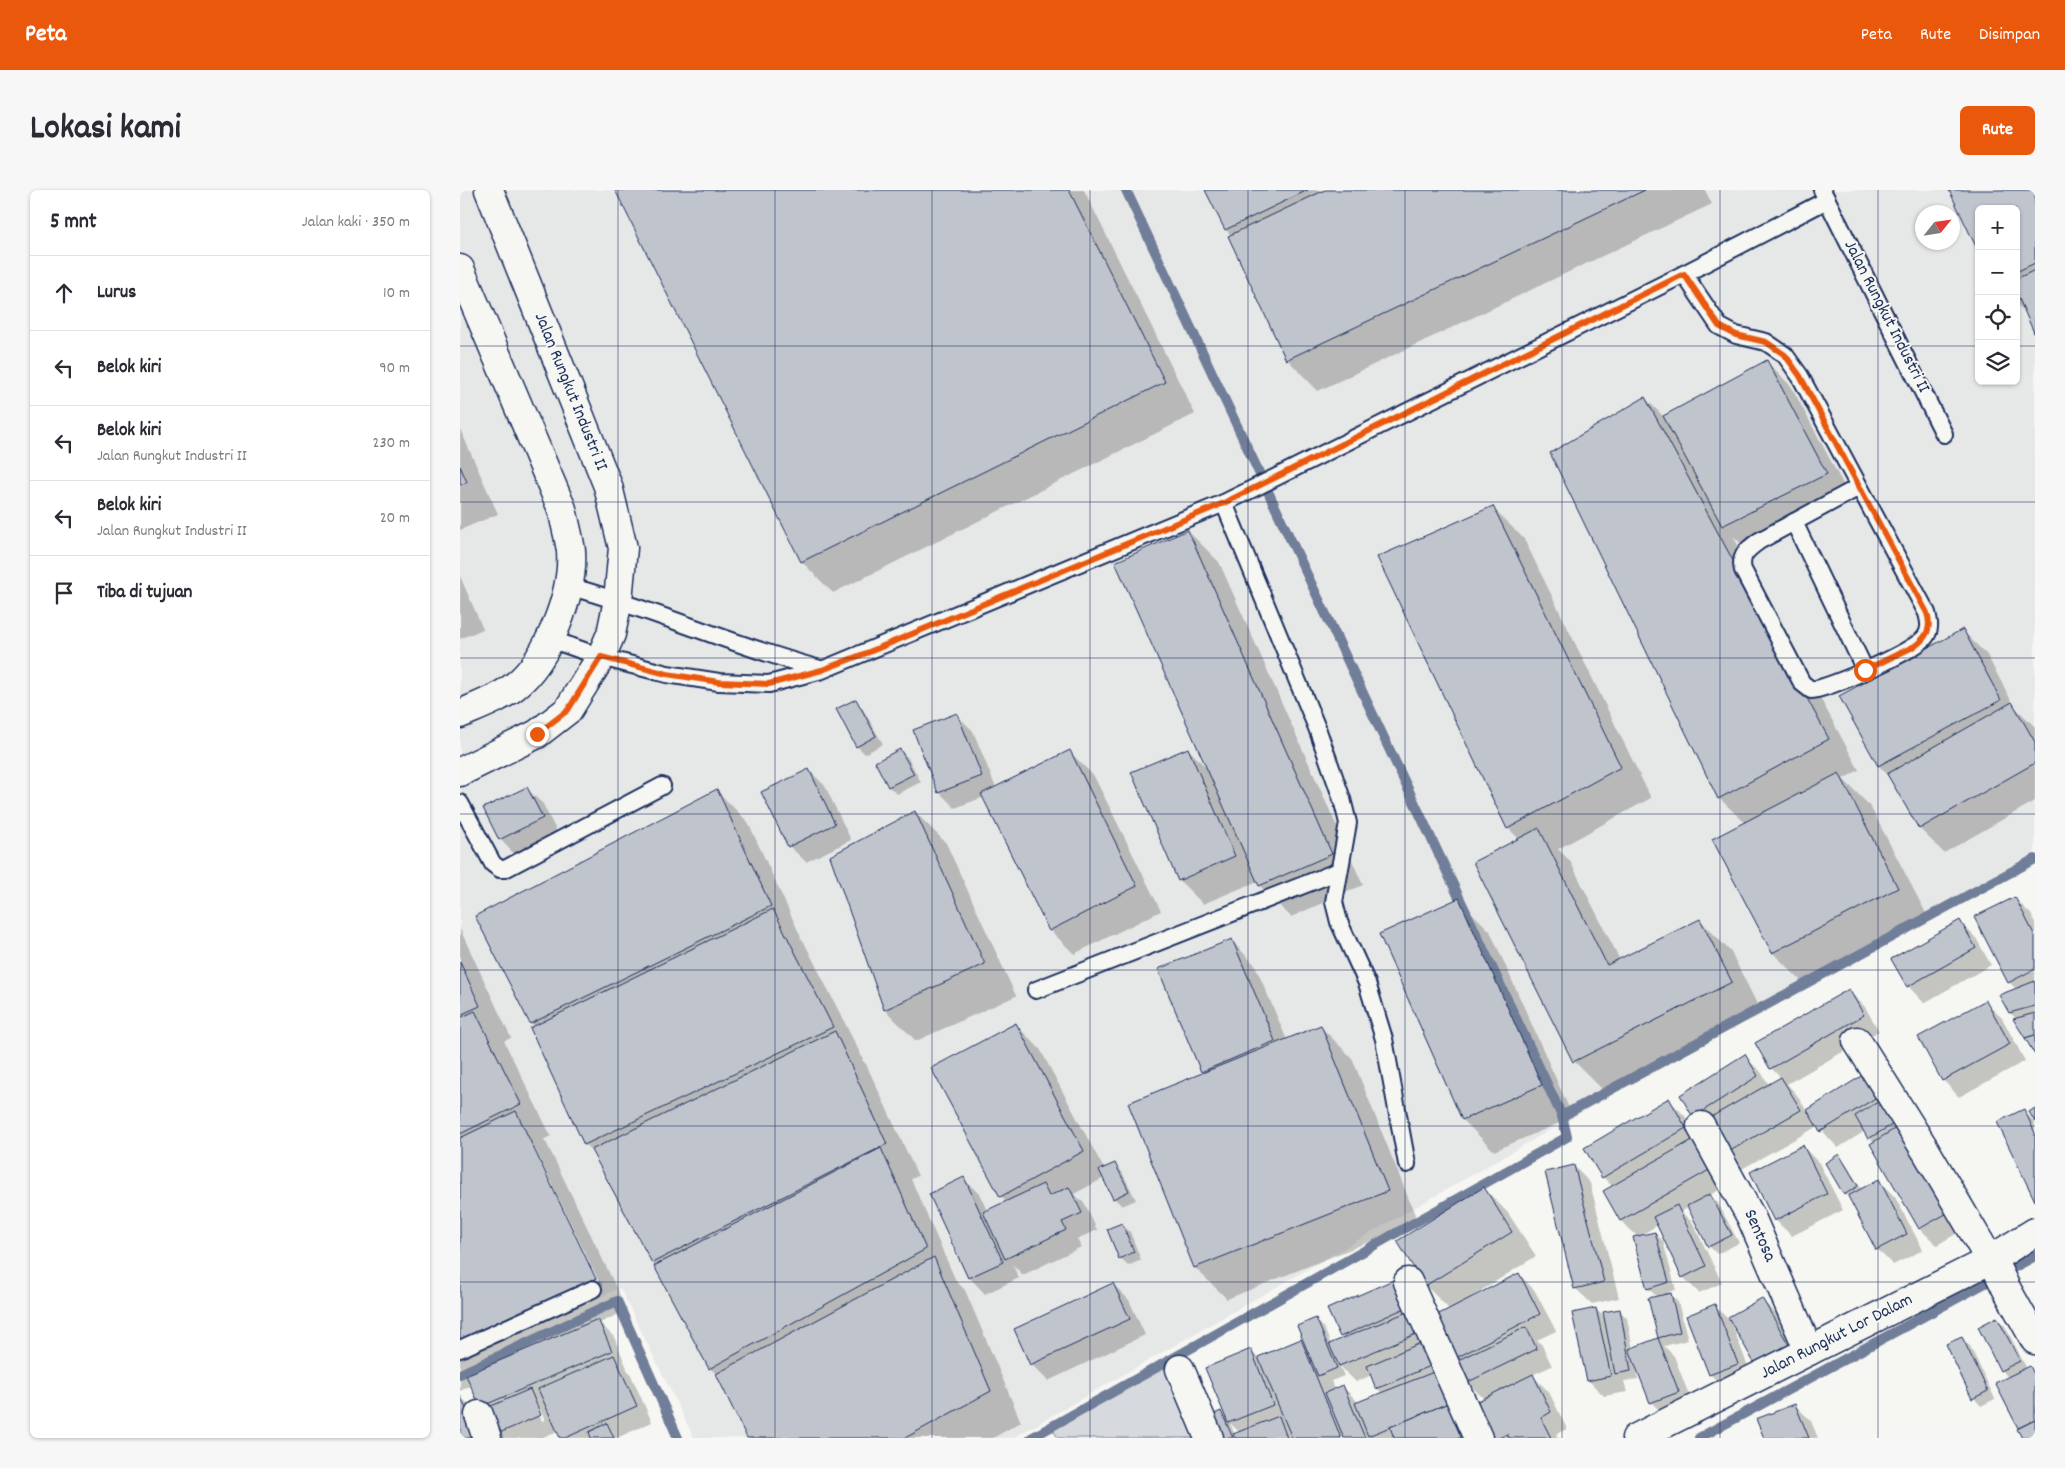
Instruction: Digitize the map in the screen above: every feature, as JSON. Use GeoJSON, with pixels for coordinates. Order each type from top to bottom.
{"type":"FeatureCollection","features":[{"type":"Feature","properties":{"kind":"street","name":"Jalan Rungkut Industri II"},"geometry":{"type":"LineString","coordinates":[[460,772],[537,734],[568,710],[601,657],[610,634],[618,600],[623,548],[608,486],[489,190]]}},
{"type":"Feature","properties":{"kind":"street"},"geometry":{"type":"LineString","coordinates":[[460,269],[562,510],[571,552],[568,586],[550,639],[529,673],[514,687],[496,698],[460,714]]}},
{"type":"Feature","properties":{"kind":"street"},"geometry":{"type":"LineString","coordinates":[[1857,1041],[1926,1151],[1996,1269],[2035,1340]]}},
{"type":"Feature","properties":{"kind":"street","name":"Sentosa"},"geometry":{"type":"LineString","coordinates":[[1701,1126],[1751,1217],[1809,1351]]}},
{"type":"Feature","properties":{"kind":"street","name":"Jalan Rungkut Lor Dalam"},"geometry":{"type":"LineString","coordinates":[[1636,1438],[1809,1351],[1996,1269],[2035,1232]]}},
{"type":"Feature","properties":{"kind":"street"},"geometry":{"type":"LineString","coordinates":[[1408,1282],[1478,1438]]}},
{"type":"Feature","properties":{"kind":"street"},"geometry":{"type":"LineString","coordinates":[[1180,1369],[1209,1438]]}},
{"type":"Feature","properties":{"kind":"lane","name":"Jalan Rungkut Industri II"},"geometry":{"type":"LineString","coordinates":[[550,639],[601,657],[667,674],[719,682],[769,684],[822,670],[1224,503],[1684,274],[1825,195],[1944,434]]}},
{"type":"Feature","properties":{"kind":"lane"},"geometry":{"type":"LineString","coordinates":[[1684,274],[1719,326],[1736,335],[1766,342],[1785,355],[1800,376],[1859,486],[1930,622],[1927,635],[1915,646],[1824,688],[1811,690],[1806,688],[1741,563],[1748,549],[1758,541],[1859,486]]}},
{"type":"Feature","properties":{"kind":"lane"},"geometry":{"type":"LineString","coordinates":[[1224,503],[1318,728],[1342,800],[1348,823],[1334,902],[1339,922],[1367,983],[1384,1038],[1407,1164]]}},
{"type":"Feature","properties":{"kind":"lane"},"geometry":{"type":"LineString","coordinates":[[1794,522],[1865,670]]}},
{"type":"Feature","properties":{"kind":"lane"},"geometry":{"type":"LineString","coordinates":[[568,586],[618,600],[775,657],[822,670]]}},
{"type":"Feature","properties":{"kind":"lane"},"geometry":{"type":"LineString","coordinates":[[460,803],[492,864],[500,869],[505,869],[662,786]]}},
{"type":"Feature","properties":{"kind":"lane"},"geometry":{"type":"LineString","coordinates":[[1036,990],[1339,871]]}},
{"type":"Feature","properties":{"kind":"lane"},"geometry":{"type":"LineString","coordinates":[[460,1349],[593,1289]]}},
{"type":"Feature","properties":{"kind":"shaded area"},"geometry":{"type":"Polygon","coordinates":[[[460,190],[2035,190],[2035,852],[1013,1438],[694,1438],[620,1288],[460,1361],[460,190]]]}},
{"type":"Feature","properties":{"kind":"shaded area"},"geometry":{"type":"Polygon","coordinates":[[[1167,1361],[1198,1438],[1058,1438],[1050,1425],[1167,1361]]]}},
{"type":"Feature","properties":{"kind":"building"},"geometry":{"type":"Polygon","coordinates":[[[615,190],[1069,190],[1165,382],[801,562],[615,190]]]}},
{"type":"Feature","properties":{"kind":"building"},"geometry":{"type":"Polygon","coordinates":[[[1205,190],[1308,190],[1225,230],[1205,190]]]}},
{"type":"Feature","properties":{"kind":"building"},"geometry":{"type":"Polygon","coordinates":[[[1325,190],[1645,190],[1286,360],[1228,236],[1325,190]]]}},
{"type":"Feature","properties":{"kind":"building"},"geometry":{"type":"Polygon","coordinates":[[[1949,190],[2035,190],[2035,263],[2020,270],[2020,205],[1975,205],[1975,245],[1960,213],[1960,205],[1956,205],[1949,190]]]}},
{"type":"Feature","properties":{"kind":"building"},"geometry":{"type":"Polygon","coordinates":[[[2035,270],[2035,335],[2020,301],[2020,277],[2035,270]]]}},
{"type":"Feature","properties":{"kind":"building"},"geometry":{"type":"Polygon","coordinates":[[[1767,360],[1827,474],[1722,526],[1663,416],[1767,360]]]}},
{"type":"Feature","properties":{"kind":"building"},"geometry":{"type":"Polygon","coordinates":[[[1645,397],[1829,739],[1718,799],[1550,453],[1645,397]]]}},
{"type":"Feature","properties":{"kind":"building"},"geometry":{"type":"Polygon","coordinates":[[[460,466],[467,482],[460,485],[460,466]]]}},
{"type":"Feature","properties":{"kind":"building"},"geometry":{"type":"Polygon","coordinates":[[[1493,506],[1621,767],[1507,829],[1377,557],[1493,506]]]}},
{"type":"Feature","properties":{"kind":"building"},"geometry":{"type":"Polygon","coordinates":[[[1188,530],[1332,854],[1259,886],[1115,562],[1188,530]]]}},
{"type":"Feature","properties":{"kind":"building"},"geometry":{"type":"Polygon","coordinates":[[[1963,629],[2001,700],[1878,766],[1839,696],[1963,629]]]}},
{"type":"Feature","properties":{"kind":"building"},"geometry":{"type":"Polygon","coordinates":[[[856,699],[876,736],[856,747],[836,709],[856,699]]]}},
{"type":"Feature","properties":{"kind":"building"},"geometry":{"type":"Polygon","coordinates":[[[2012,702],[2035,742],[2035,763],[1919,829],[1887,774],[2012,702]]]}},
{"type":"Feature","properties":{"kind":"building"},"geometry":{"type":"Polygon","coordinates":[[[957,713],[982,776],[938,793],[913,730],[957,713]]]}},
{"type":"Feature","properties":{"kind":"building"},"geometry":{"type":"Polygon","coordinates":[[[1188,748],[1235,856],[1178,881],[1131,772],[1188,748]]]}},
{"type":"Feature","properties":{"kind":"building"},"geometry":{"type":"Polygon","coordinates":[[[900,749],[914,774],[888,787],[875,762],[900,749]]]}},
{"type":"Feature","properties":{"kind":"building"},"geometry":{"type":"Polygon","coordinates":[[[1070,750],[1137,886],[1049,931],[981,794],[1070,750]]]}},
{"type":"Feature","properties":{"kind":"building"},"geometry":{"type":"Polygon","coordinates":[[[809,769],[835,824],[788,847],[761,792],[809,769]]]}},
{"type":"Feature","properties":{"kind":"building"},"geometry":{"type":"Polygon","coordinates":[[[1839,773],[1898,888],[1772,953],[1712,839],[1839,773]]]}},
{"type":"Feature","properties":{"kind":"building"},"geometry":{"type":"Polygon","coordinates":[[[527,787],[543,818],[499,840],[483,808],[527,787]]]}},
{"type":"Feature","properties":{"kind":"building"},"geometry":{"type":"Polygon","coordinates":[[[717,789],[771,906],[530,1024],[475,916],[717,789]]]}},
{"type":"Feature","properties":{"kind":"building"},"geometry":{"type":"Polygon","coordinates":[[[915,811],[985,964],[884,1010],[830,856],[915,811]]]}},
{"type":"Feature","properties":{"kind":"building"},"geometry":{"type":"Polygon","coordinates":[[[1539,828],[1607,965],[1700,919],[1732,982],[1573,1062],[1473,862],[1539,828]]]}},
{"type":"Feature","properties":{"kind":"building"},"geometry":{"type":"Polygon","coordinates":[[[2015,897],[2035,936],[2035,969],[2008,983],[1974,917],[2015,897]]]}},
{"type":"Feature","properties":{"kind":"building"},"geometry":{"type":"Polygon","coordinates":[[[1459,898],[1542,1085],[1462,1120],[1379,934],[1459,898]]]}},
{"type":"Feature","properties":{"kind":"building"},"geometry":{"type":"Polygon","coordinates":[[[773,909],[833,1027],[584,1145],[530,1028],[773,909]]]}},
{"type":"Feature","properties":{"kind":"building"},"geometry":{"type":"Polygon","coordinates":[[[1960,920],[1976,948],[1907,987],[1891,959],[1960,920]]]}},
{"type":"Feature","properties":{"kind":"building"},"geometry":{"type":"Polygon","coordinates":[[[1232,939],[1275,1041],[1201,1072],[1158,969],[1232,939]]]}},
{"type":"Feature","properties":{"kind":"building"},"geometry":{"type":"Polygon","coordinates":[[[460,962],[480,1006],[460,1015],[460,962]]]}},
{"type":"Feature","properties":{"kind":"building"},"geometry":{"type":"Polygon","coordinates":[[[2035,981],[2035,1006],[2009,1013],[1999,995],[2035,981]]]}},
{"type":"Feature","properties":{"kind":"building"},"geometry":{"type":"Polygon","coordinates":[[[1849,989],[1864,1015],[1770,1069],[1755,1043],[1849,989]]]}},
{"type":"Feature","properties":{"kind":"building"},"geometry":{"type":"Polygon","coordinates":[[[1986,1000],[2010,1044],[1942,1081],[1918,1037],[1986,1000]]]}},
{"type":"Feature","properties":{"kind":"building"},"geometry":{"type":"Polygon","coordinates":[[[475,1011],[521,1104],[460,1134],[460,1018],[475,1011]]]}},
{"type":"Feature","properties":{"kind":"building"},"geometry":{"type":"Polygon","coordinates":[[[2035,1013],[2035,1035],[2025,1038],[2013,1019],[2035,1013]]]}},
{"type":"Feature","properties":{"kind":"building"},"geometry":{"type":"Polygon","coordinates":[[[1016,1023],[1084,1151],[1000,1197],[931,1068],[1016,1023]]]}},
{"type":"Feature","properties":{"kind":"building"},"geometry":{"type":"Polygon","coordinates":[[[1321,1025],[1388,1191],[1194,1268],[1128,1103],[1321,1025]]]}},
{"type":"Feature","properties":{"kind":"building"},"geometry":{"type":"Polygon","coordinates":[[[835,1031],[887,1144],[652,1263],[591,1150],[835,1031]]]}},
{"type":"Feature","properties":{"kind":"building"},"geometry":{"type":"Polygon","coordinates":[[[2035,1035],[2035,1055],[2025,1038],[2035,1035]]]}},
{"type":"Feature","properties":{"kind":"building"},"geometry":{"type":"Polygon","coordinates":[[[1745,1054],[1758,1076],[1693,1117],[1680,1095],[1745,1054]]]}},
{"type":"Feature","properties":{"kind":"building"},"geometry":{"type":"Polygon","coordinates":[[[1863,1075],[1877,1097],[1820,1132],[1807,1110],[1863,1075]]]}},
{"type":"Feature","properties":{"kind":"building"},"geometry":{"type":"Polygon","coordinates":[[[1781,1077],[1801,1110],[1723,1155],[1704,1121],[1781,1077]]]}},
{"type":"Feature","properties":{"kind":"building"},"geometry":{"type":"Polygon","coordinates":[[[1886,1097],[1900,1120],[1868,1139],[1855,1116],[1886,1097]]]}},
{"type":"Feature","properties":{"kind":"building"},"geometry":{"type":"Polygon","coordinates":[[[1669,1098],[1686,1128],[1602,1178],[1584,1148],[1669,1098]]]}},
{"type":"Feature","properties":{"kind":"building"},"geometry":{"type":"Polygon","coordinates":[[[2035,1108],[2035,1122],[2029,1112],[2035,1108]]]}},
{"type":"Feature","properties":{"kind":"building"},"geometry":{"type":"Polygon","coordinates":[[[2024,1109],[2035,1133],[2035,1201],[1997,1122],[2024,1109]]]}},
{"type":"Feature","properties":{"kind":"building"},"geometry":{"type":"Polygon","coordinates":[[[516,1111],[596,1279],[460,1345],[460,1138],[516,1111]]]}},
{"type":"Feature","properties":{"kind":"building"},"geometry":{"type":"Polygon","coordinates":[[[1901,1125],[1951,1211],[1919,1229],[1870,1144],[1901,1125]]]}},
{"type":"Feature","properties":{"kind":"building"},"geometry":{"type":"Polygon","coordinates":[[[1694,1139],[1711,1169],[1620,1221],[1603,1191],[1694,1139]]]}},
{"type":"Feature","properties":{"kind":"building"},"geometry":{"type":"Polygon","coordinates":[[[1803,1145],[1827,1194],[1774,1221],[1750,1172],[1803,1145]]]}},
{"type":"Feature","properties":{"kind":"building"},"geometry":{"type":"Polygon","coordinates":[[[881,1148],[926,1249],[709,1369],[654,1266],[881,1148]]]}},
{"type":"Feature","properties":{"kind":"building"},"geometry":{"type":"Polygon","coordinates":[[[1839,1154],[1858,1186],[1844,1195],[1825,1163],[1839,1154]]]}},
{"type":"Feature","properties":{"kind":"building"},"geometry":{"type":"Polygon","coordinates":[[[1115,1163],[1129,1191],[1113,1199],[1099,1170],[1115,1163]]]}},
{"type":"Feature","properties":{"kind":"building"},"geometry":{"type":"Polygon","coordinates":[[[1574,1165],[1604,1282],[1574,1289],[1545,1172],[1574,1165]]]}},
{"type":"Feature","properties":{"kind":"building"},"geometry":{"type":"Polygon","coordinates":[[[964,1177],[1003,1262],[968,1278],[929,1194],[964,1177]]]}},
{"type":"Feature","properties":{"kind":"building"},"geometry":{"type":"Polygon","coordinates":[[[1879,1179],[1907,1234],[1876,1250],[1848,1196],[1879,1179]]]}},
{"type":"Feature","properties":{"kind":"building"},"geometry":{"type":"Polygon","coordinates":[[[1043,1184],[1049,1196],[1069,1187],[1082,1213],[1062,1222],[1066,1230],[1005,1259],[983,1212],[1043,1184]]]}},
{"type":"Feature","properties":{"kind":"building"},"geometry":{"type":"Polygon","coordinates":[[[1484,1187],[1512,1232],[1425,1286],[1397,1241],[1484,1187]]]}},
{"type":"Feature","properties":{"kind":"building"},"geometry":{"type":"Polygon","coordinates":[[[1710,1194],[1732,1235],[1708,1247],[1687,1206],[1710,1194]]]}},
{"type":"Feature","properties":{"kind":"building"},"geometry":{"type":"Polygon","coordinates":[[[1677,1205],[1706,1266],[1682,1278],[1653,1217],[1677,1205]]]}},
{"type":"Feature","properties":{"kind":"building"},"geometry":{"type":"Polygon","coordinates":[[[1122,1223],[1134,1252],[1119,1259],[1107,1229],[1122,1223]]]}},
{"type":"Feature","properties":{"kind":"building"},"geometry":{"type":"Polygon","coordinates":[[[1655,1232],[1669,1282],[1647,1289],[1633,1237],[1655,1232]]]}},
{"type":"Feature","properties":{"kind":"building"},"geometry":{"type":"Polygon","coordinates":[[[934,1257],[991,1391],[905,1438],[747,1438],[716,1374],[934,1257]]]}},
{"type":"Feature","properties":{"kind":"building"},"geometry":{"type":"Polygon","coordinates":[[[1519,1273],[1540,1314],[1454,1359],[1433,1317],[1519,1273]]]}},
{"type":"Feature","properties":{"kind":"building"},"geometry":{"type":"Polygon","coordinates":[[[1400,1277],[1412,1305],[1340,1337],[1327,1309],[1400,1277]]]}},
{"type":"Feature","properties":{"kind":"building"},"geometry":{"type":"Polygon","coordinates":[[[1113,1283],[1130,1319],[1030,1365],[1014,1329],[1113,1283]]]}},
{"type":"Feature","properties":{"kind":"building"},"geometry":{"type":"Polygon","coordinates":[[[1671,1293],[1680,1332],[1658,1338],[1648,1298],[1671,1293]]]}},
{"type":"Feature","properties":{"kind":"building"},"geometry":{"type":"Polygon","coordinates":[[[1762,1298],[1790,1347],[1756,1366],[1728,1317],[1762,1298]]]}},
{"type":"Feature","properties":{"kind":"building"},"geometry":{"type":"Polygon","coordinates":[[[1715,1304],[1738,1364],[1709,1375],[1686,1316],[1715,1304]]]}},
{"type":"Feature","properties":{"kind":"building"},"geometry":{"type":"Polygon","coordinates":[[[1596,1308],[1611,1376],[1587,1381],[1572,1313],[1596,1308]]]}},
{"type":"Feature","properties":{"kind":"building"},"geometry":{"type":"Polygon","coordinates":[[[1620,1309],[1631,1371],[1615,1374],[1603,1312],[1620,1309]]]}},
{"type":"Feature","properties":{"kind":"building"},"geometry":{"type":"Polygon","coordinates":[[[1407,1312],[1416,1334],[1339,1366],[1329,1344],[1407,1312]]]}},
{"type":"Feature","properties":{"kind":"building"},"geometry":{"type":"Polygon","coordinates":[[[1997,1317],[2020,1361],[2000,1371],[1978,1327],[1997,1317]]]}},
{"type":"Feature","properties":{"kind":"building"},"geometry":{"type":"Polygon","coordinates":[[[1316,1318],[1337,1368],[1318,1376],[1297,1326],[1316,1318]]]}},
{"type":"Feature","properties":{"kind":"building"},"geometry":{"type":"Polygon","coordinates":[[[598,1319],[612,1351],[480,1407],[466,1375],[598,1319]]]}},
{"type":"Feature","properties":{"kind":"building"},"geometry":{"type":"Polygon","coordinates":[[[1526,1327],[1537,1349],[1466,1383],[1456,1361],[1526,1327]]]}},
{"type":"Feature","properties":{"kind":"building"},"geometry":{"type":"Polygon","coordinates":[[[1962,1337],[1988,1391],[1972,1399],[1946,1344],[1962,1337]]]}},
{"type":"Feature","properties":{"kind":"building"},"geometry":{"type":"Polygon","coordinates":[[[1658,1338],[1679,1392],[1650,1403],[1629,1349],[1658,1338]]]}},
{"type":"Feature","properties":{"kind":"building"},"geometry":{"type":"Polygon","coordinates":[[[1301,1339],[1341,1438],[1292,1438],[1258,1357],[1301,1339]]]}},
{"type":"Feature","properties":{"kind":"building"},"geometry":{"type":"Polygon","coordinates":[[[1430,1339],[1440,1362],[1376,1389],[1367,1366],[1430,1339]]]}},
{"type":"Feature","properties":{"kind":"building"},"geometry":{"type":"Polygon","coordinates":[[[1251,1349],[1273,1405],[1228,1423],[1205,1368],[1251,1349]]]}},
{"type":"Feature","properties":{"kind":"building"},"geometry":{"type":"Polygon","coordinates":[[[614,1355],[637,1406],[565,1438],[560,1438],[538,1389],[614,1355]]]}},
{"type":"Feature","properties":{"kind":"building"},"geometry":{"type":"Polygon","coordinates":[[[2030,1366],[2035,1376],[2035,1420],[2018,1428],[1995,1383],[2030,1366]]]}},
{"type":"Feature","properties":{"kind":"building"},"geometry":{"type":"Polygon","coordinates":[[[1439,1370],[1451,1402],[1368,1436],[1355,1403],[1439,1370]]]}},
{"type":"Feature","properties":{"kind":"building"},"geometry":{"type":"Polygon","coordinates":[[[1533,1374],[1551,1412],[1541,1418],[1551,1438],[1509,1438],[1507,1434],[1499,1438],[1488,1438],[1472,1404],[1533,1374]]]}},
{"type":"Feature","properties":{"kind":"building"},"geometry":{"type":"Polygon","coordinates":[[[1343,1385],[1365,1438],[1344,1438],[1325,1393],[1343,1385]]]}},
{"type":"Feature","properties":{"kind":"building"},"geometry":{"type":"Polygon","coordinates":[[[530,1389],[541,1415],[490,1437],[480,1411],[530,1389]]]}},
{"type":"Feature","properties":{"kind":"building"},"geometry":{"type":"Polygon","coordinates":[[[460,1396],[479,1436],[460,1438],[460,1396]]]}},
{"type":"Feature","properties":{"kind":"building"},"geometry":{"type":"Polygon","coordinates":[[[1451,1402],[1466,1438],[1394,1438],[1390,1427],[1451,1402]]]}},
{"type":"Feature","properties":{"kind":"building"},"geometry":{"type":"Polygon","coordinates":[[[1795,1404],[1809,1438],[1764,1438],[1756,1419],[1795,1404]]]}},
{"type":"Feature","properties":{"kind":"building"},"geometry":{"type":"Polygon","coordinates":[[[1221,1411],[1233,1438],[1219,1438],[1210,1416],[1221,1411]]]}},
{"type":"Feature","properties":{"kind":"building"},"geometry":{"type":"Polygon","coordinates":[[[1279,1416],[1287,1438],[1235,1438],[1233,1434],[1279,1416]]]}},
{"type":"Feature","properties":{"kind":"building"},"geometry":{"type":"Polygon","coordinates":[[[2035,1420],[2035,1438],[2022,1438],[2017,1429],[2035,1420]]]}},
{"type":"Feature","properties":{"kind":"building"},"geometry":{"type":"Polygon","coordinates":[[[607,1423],[614,1438],[591,1438],[589,1432],[607,1423]]]}},
{"type":"Feature","properties":{"kind":"waterway"},"geometry":{"type":"LineString","coordinates":[[1031,1438],[1567,1137],[1562,1116],[1126,190]]}},
{"type":"Feature","properties":{"kind":"waterway"},"geometry":{"type":"LineString","coordinates":[[1562,1116],[2035,859]]}},
{"type":"Feature","properties":{"kind":"waterway"},"geometry":{"type":"LineString","coordinates":[[1699,1438],[2035,1256]]}},
{"type":"Feature","properties":{"kind":"waterway"},"geometry":{"type":"LineString","coordinates":[[460,1374],[617,1301],[678,1438]]}},
{"type":"Feature","properties":{"kind":"route"},"geometry":{"type":"LineString","coordinates":[[537,734],[568,710],[601,657],[667,674],[719,682],[769,684],[822,670],[1224,503],[1684,274],[1706,310],[1719,326],[1736,335],[1766,342],[1785,355],[1800,376],[1927,613],[1930,622],[1929,628],[1927,635],[1922,641],[1865,670]]}}]}
